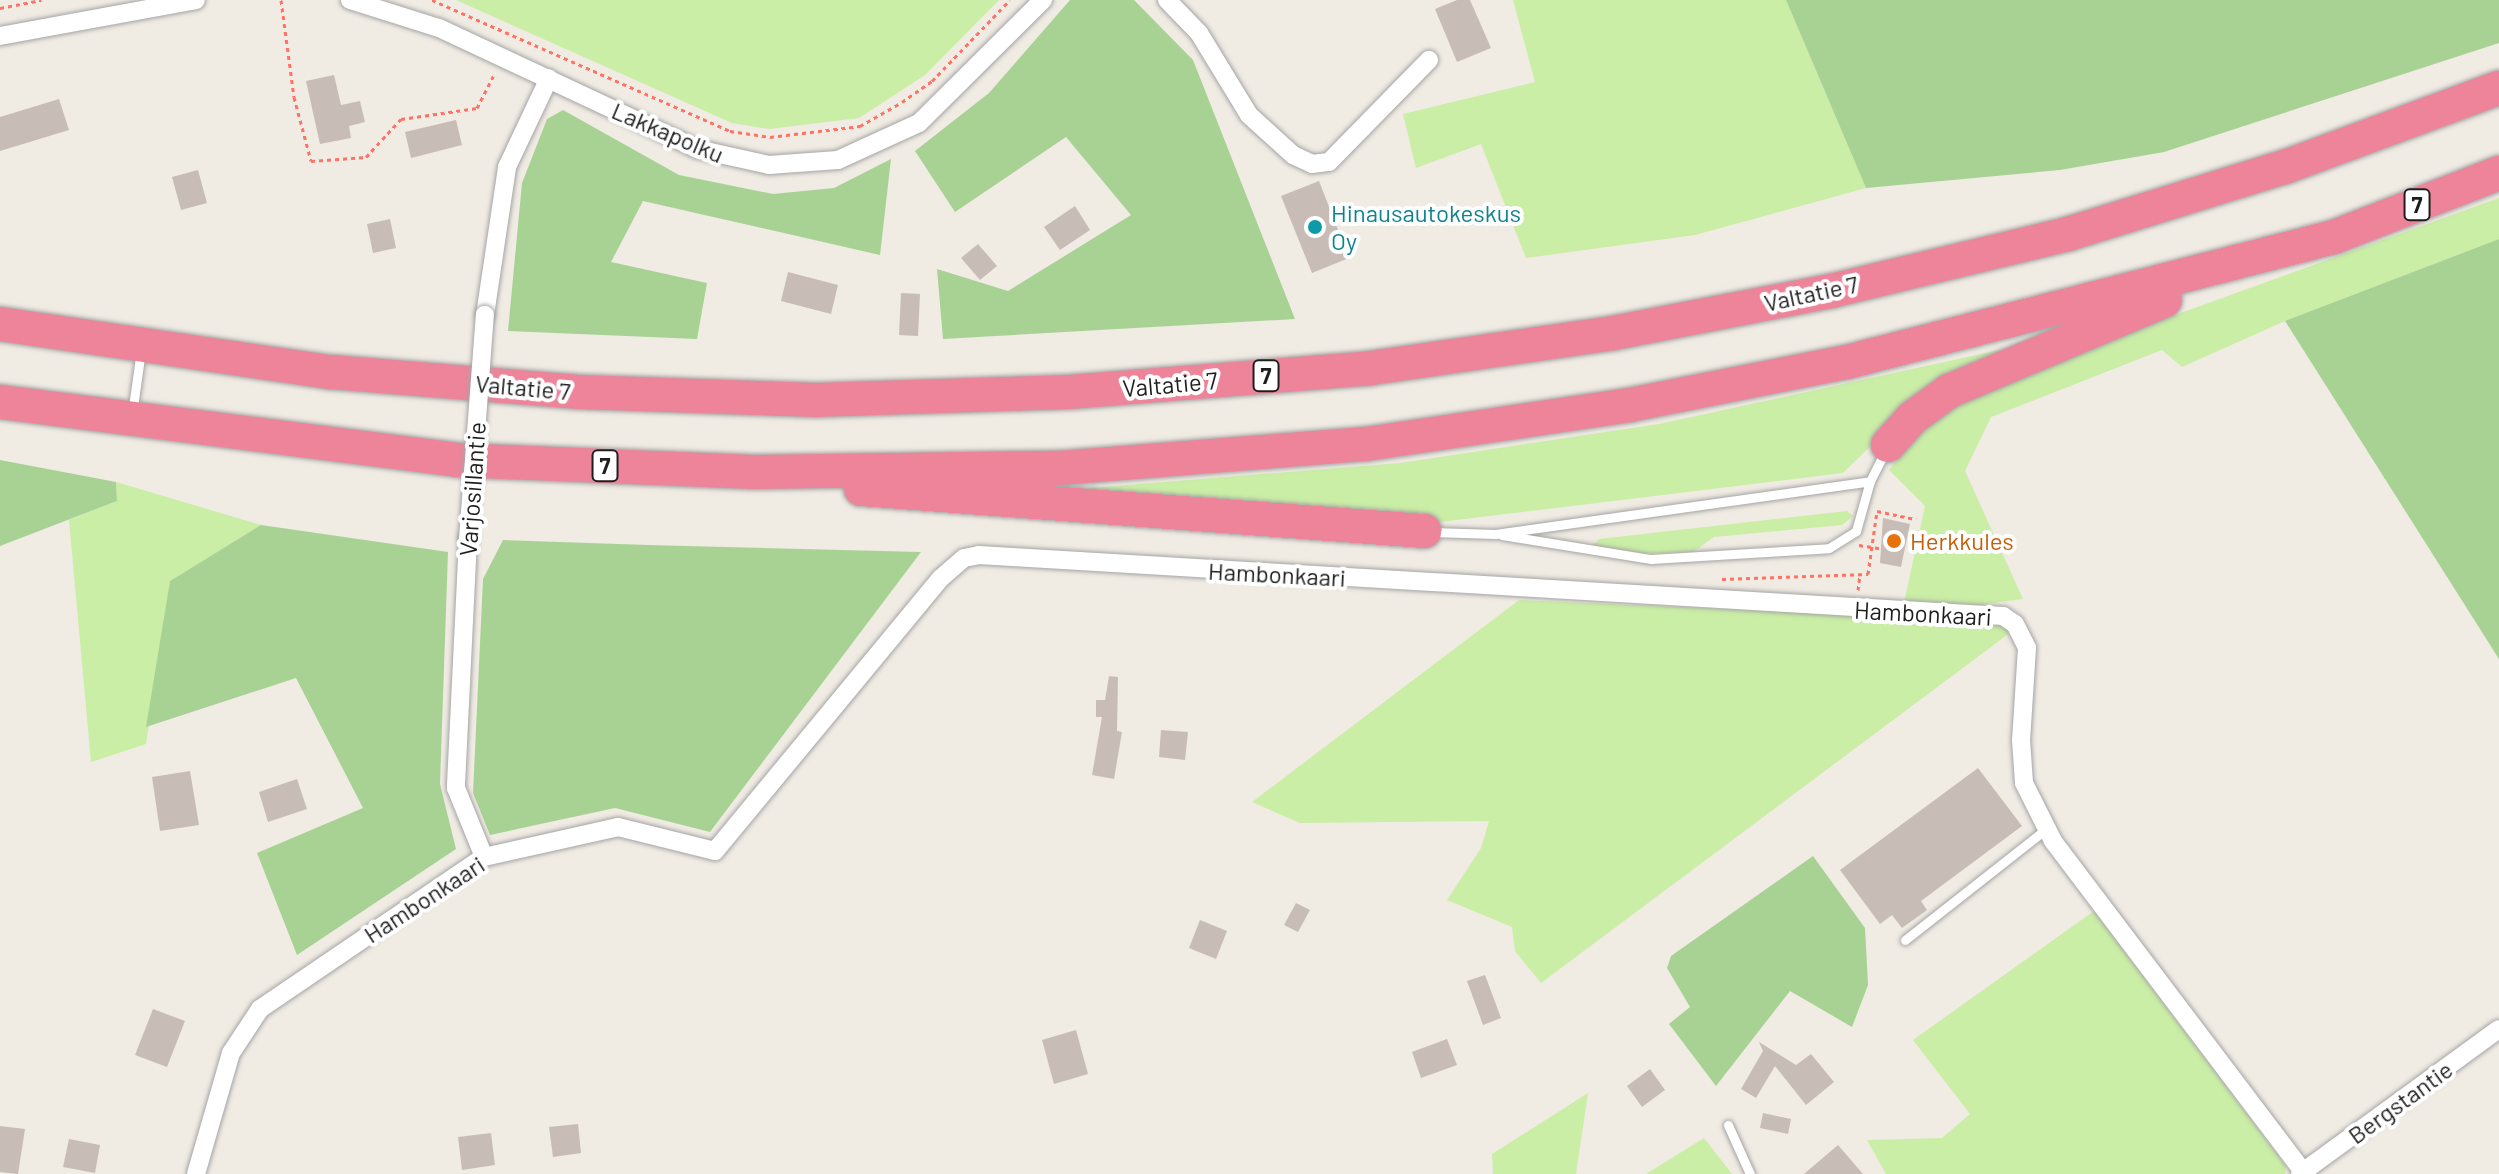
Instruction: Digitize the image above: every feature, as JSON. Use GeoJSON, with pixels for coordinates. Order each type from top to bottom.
{"type":"FeatureCollection","features":[{"type":"Feature","properties":{"kind":"highway","name":"Valtatie 7"},"geometry":{"type":"LineString","coordinates":[[0,324],[331,372],[548,389],[817,400],[1069,392],[1371,368],[1613,333],[1831,291],[2068,234],[2285,167],[2499,88]]}},
{"type":"Feature","properties":{"kind":"highway","name":"7"},"geometry":{"type":"LineString","coordinates":[[0,402],[456,460],[754,472],[1059,468],[1366,444],[1629,405],[1847,362],[2334,237],[2499,173]]}},
{"type":"Feature","properties":{"kind":"highway"},"geometry":{"type":"LineString","coordinates":[[1888,445],[1912,418],[1949,391],[2004,365],[2334,237]]}},
{"type":"Feature","properties":{"kind":"highway"},"geometry":{"type":"LineString","coordinates":[[754,472],[884,492],[1424,531]]}},
{"type":"Feature","properties":{"kind":"street"},"geometry":{"type":"LineString","coordinates":[[0,36],[196,0]]}},
{"type":"Feature","properties":{"kind":"street","name":"Lakkapolku"},"geometry":{"type":"LineString","coordinates":[[350,0],[418,21],[503,57],[697,149],[769,165],[838,160],[895,137],[939,108],[1043,0]]}},
{"type":"Feature","properties":{"kind":"street"},"geometry":{"type":"LineString","coordinates":[[1167,0],[1199,33],[1249,115],[1293,155],[1312,164],[1329,162],[1429,60]]}},
{"type":"Feature","properties":{"kind":"street","name":"Varjosillantie"},"geometry":{"type":"LineString","coordinates":[[484,857],[456,788],[468,539],[485,315],[507,167],[549,78]]}},
{"type":"Feature","properties":{"kind":"street","name":"Hambonkaari"},"geometry":{"type":"LineString","coordinates":[[196,1174],[231,1053],[260,1009],[484,857],[618,827],[715,851],[941,578],[964,558],[979,555],[2003,616],[2015,624],[2027,648],[2021,740],[2024,783],[2046,829],[2302,1173]]}},
{"type":"Feature","properties":{"kind":"street","name":"Bergstantie"},"geometry":{"type":"LineString","coordinates":[[2302,1173],[2499,1029]]}},
{"type":"Feature","properties":{"kind":"lane"},"geometry":{"type":"LineString","coordinates":[[132,420],[141,346]]}},
{"type":"Feature","properties":{"kind":"lane"},"geometry":{"type":"LineString","coordinates":[[1424,531],[1495,534],[1651,559],[1829,548],[1856,531],[1870,481],[1888,445]]}},
{"type":"Feature","properties":{"kind":"lane"},"geometry":{"type":"LineString","coordinates":[[1495,534],[1870,481]]}},
{"type":"Feature","properties":{"kind":"lane"},"geometry":{"type":"LineString","coordinates":[[1905,940],[2046,829]]}},
{"type":"Feature","properties":{"kind":"lane"},"geometry":{"type":"LineString","coordinates":[[1728,1125],[1750,1174]]}},
{"type":"Feature","properties":{"kind":"path"},"geometry":{"type":"LineString","coordinates":[[0,8],[41,0]]}},
{"type":"Feature","properties":{"kind":"path"},"geometry":{"type":"LineString","coordinates":[[281,0],[294,97],[311,161],[366,157],[401,119],[477,108],[503,57]]}},
{"type":"Feature","properties":{"kind":"path"},"geometry":{"type":"LineString","coordinates":[[432,0],[730,131],[770,137],[860,126],[932,81],[1010,0]]}},
{"type":"Feature","properties":{"kind":"green space"},"geometry":{"type":"Polygon","coordinates":[[[456,0],[999,0],[925,75],[859,118],[769,129],[732,123],[456,0]]]}},
{"type":"Feature","properties":{"kind":"green space"},"geometry":{"type":"Polygon","coordinates":[[[1070,0],[1134,0],[1193,60],[1295,319],[943,339],[937,269],[1008,291],[1131,215],[1066,137],[955,212],[915,151],[989,93],[1070,0]]]}},
{"type":"Feature","properties":{"kind":"green space"},"geometry":{"type":"Polygon","coordinates":[[[1513,0],[1786,0],[1866,188],[1695,235],[1526,258],[1481,144],[1416,168],[1403,114],[1535,82],[1513,0]]]}},
{"type":"Feature","properties":{"kind":"green space"},"geometry":{"type":"Polygon","coordinates":[[[1786,0],[2499,0],[2499,43],[2164,152],[2060,170],[1866,188],[1786,0]]]}},
{"type":"Feature","properties":{"kind":"green space"},"geometry":{"type":"Polygon","coordinates":[[[563,110],[679,175],[773,194],[834,188],[891,159],[880,255],[643,201],[611,262],[707,283],[697,339],[508,331],[522,183],[547,119],[563,110]]]}},
{"type":"Feature","properties":{"kind":"green space"},"geometry":{"type":"Polygon","coordinates":[[[2499,198],[2499,239],[2285,321],[2182,367],[2162,350],[1991,417],[1965,471],[2023,599],[1978,605],[1904,603],[1925,506],[1889,470],[1916,435],[1957,403],[2070,353],[2499,198]]]}},
{"type":"Feature","properties":{"kind":"green space"},"geometry":{"type":"Polygon","coordinates":[[[2499,239],[2499,659],[2285,321],[2499,239]]]}},
{"type":"Feature","properties":{"kind":"green space"},"geometry":{"type":"Polygon","coordinates":[[[2004,349],[2015,350],[1895,422],[1843,473],[1424,524],[1077,489],[1400,463],[1659,424],[2004,349]]]}},
{"type":"Feature","properties":{"kind":"green space"},"geometry":{"type":"Polygon","coordinates":[[[0,460],[116,482],[117,501],[0,546],[0,460]]]}},
{"type":"Feature","properties":{"kind":"green space"},"geometry":{"type":"Polygon","coordinates":[[[116,482],[261,525],[170,581],[146,744],[91,762],[69,520],[117,501],[116,482]]]}},
{"type":"Feature","properties":{"kind":"green space"},"geometry":{"type":"Polygon","coordinates":[[[1847,511],[1853,516],[1842,525],[1714,537],[1693,552],[1633,554],[1592,546],[1599,539],[1847,511]]]}},
{"type":"Feature","properties":{"kind":"green space"},"geometry":{"type":"Polygon","coordinates":[[[261,525],[448,552],[440,784],[456,849],[297,955],[257,853],[363,808],[296,678],[146,727],[170,581],[261,525]]]}},
{"type":"Feature","properties":{"kind":"green space"},"geometry":{"type":"Polygon","coordinates":[[[503,540],[921,552],[710,832],[615,808],[490,835],[473,793],[483,579],[503,540]]]}},
{"type":"Feature","properties":{"kind":"green space"},"geometry":{"type":"Polygon","coordinates":[[[1519,600],[1960,619],[2004,625],[2011,632],[1541,983],[1515,951],[1512,927],[1447,900],[1481,848],[1489,821],[1300,823],[1252,802],[1519,600]]]}},
{"type":"Feature","properties":{"kind":"green space"},"geometry":{"type":"Polygon","coordinates":[[[1813,856],[1865,928],[1868,985],[1852,1027],[1790,991],[1716,1086],[1669,1024],[1690,1007],[1667,968],[1671,956],[1813,856]]]}},
{"type":"Feature","properties":{"kind":"green space"},"geometry":{"type":"Polygon","coordinates":[[[2094,911],[2286,1166],[2285,1174],[1886,1174],[1867,1140],[1942,1138],[1970,1114],[1913,1040],[2094,911]]]}},
{"type":"Feature","properties":{"kind":"green space"},"geometry":{"type":"Polygon","coordinates":[[[1588,1093],[1576,1174],[1493,1174],[1492,1154],[1588,1093]]]}},
{"type":"Feature","properties":{"kind":"green space"},"geometry":{"type":"Polygon","coordinates":[[[1704,1138],[1732,1174],[1646,1174],[1704,1138]]]}},
{"type":"Feature","properties":{"kind":"building"},"geometry":{"type":"Polygon","coordinates":[[[1457,0],[1470,0],[1491,48],[1457,62],[1435,9],[1457,0]]]}},
{"type":"Feature","properties":{"kind":"building"},"geometry":{"type":"Polygon","coordinates":[[[334,75],[341,105],[360,101],[365,122],[349,126],[351,138],[320,144],[306,81],[334,75]]]}},
{"type":"Feature","properties":{"kind":"building"},"geometry":{"type":"Polygon","coordinates":[[[59,99],[69,130],[0,151],[0,117],[59,99]]]}},
{"type":"Feature","properties":{"kind":"building"},"geometry":{"type":"Polygon","coordinates":[[[456,120],[462,145],[411,158],[405,132],[456,120]]]}},
{"type":"Feature","properties":{"kind":"building"},"geometry":{"type":"Polygon","coordinates":[[[198,170],[207,203],[181,210],[172,177],[198,170]]]}},
{"type":"Feature","properties":{"kind":"building","name":"Hinausautokeskus Oy"},"geometry":{"type":"Polygon","coordinates":[[[1319,181],[1349,258],[1312,273],[1281,196],[1319,181]]]}},
{"type":"Feature","properties":{"kind":"building"},"geometry":{"type":"Polygon","coordinates":[[[1075,206],[1090,230],[1060,250],[1044,227],[1075,206]]]}},
{"type":"Feature","properties":{"kind":"building"},"geometry":{"type":"Polygon","coordinates":[[[390,219],[396,248],[373,253],[367,224],[390,219]]]}},
{"type":"Feature","properties":{"kind":"building"},"geometry":{"type":"Polygon","coordinates":[[[978,244],[997,266],[980,280],[961,258],[978,244]]]}},
{"type":"Feature","properties":{"kind":"building"},"geometry":{"type":"Polygon","coordinates":[[[788,272],[838,285],[831,314],[781,301],[788,272]]]}},
{"type":"Feature","properties":{"kind":"building"},"geometry":{"type":"Polygon","coordinates":[[[901,293],[920,294],[918,336],[899,335],[901,293]]]}},
{"type":"Feature","properties":{"kind":"building"},"geometry":{"type":"Polygon","coordinates":[[[1883,518],[1910,524],[1901,567],[1880,563],[1883,518]]]}},
{"type":"Feature","properties":{"kind":"building"},"geometry":{"type":"Polygon","coordinates":[[[1109,676],[1118,677],[1117,731],[1122,732],[1114,779],[1092,775],[1102,717],[1096,717],[1096,700],[1105,700],[1109,676]]]}},
{"type":"Feature","properties":{"kind":"building"},"geometry":{"type":"Polygon","coordinates":[[[1161,730],[1188,732],[1185,760],[1159,757],[1161,730]]]}},
{"type":"Feature","properties":{"kind":"building"},"geometry":{"type":"Polygon","coordinates":[[[1978,768],[2022,826],[1921,901],[1927,910],[1902,928],[1892,915],[1880,924],[1840,870],[1978,768]]]}},
{"type":"Feature","properties":{"kind":"building"},"geometry":{"type":"Polygon","coordinates":[[[190,771],[199,825],[160,831],[152,777],[190,771]]]}},
{"type":"Feature","properties":{"kind":"building"},"geometry":{"type":"Polygon","coordinates":[[[297,779],[307,809],[268,822],[259,792],[297,779]]]}},
{"type":"Feature","properties":{"kind":"building"},"geometry":{"type":"Polygon","coordinates":[[[1296,903],[1310,910],[1298,932],[1284,925],[1296,903]]]}},
{"type":"Feature","properties":{"kind":"building"},"geometry":{"type":"Polygon","coordinates":[[[1200,920],[1227,931],[1216,959],[1189,948],[1200,920]]]}},
{"type":"Feature","properties":{"kind":"building"},"geometry":{"type":"Polygon","coordinates":[[[1485,975],[1501,1018],[1483,1025],[1467,981],[1485,975]]]}},
{"type":"Feature","properties":{"kind":"building"},"geometry":{"type":"Polygon","coordinates":[[[153,1009],[185,1021],[167,1067],[135,1055],[153,1009]]]}},
{"type":"Feature","properties":{"kind":"building"},"geometry":{"type":"Polygon","coordinates":[[[1076,1030],[1088,1074],[1054,1084],[1042,1040],[1076,1030]]]}},
{"type":"Feature","properties":{"kind":"building"},"geometry":{"type":"Polygon","coordinates":[[[1447,1039],[1457,1065],[1421,1078],[1412,1052],[1447,1039]]]}},
{"type":"Feature","properties":{"kind":"building"},"geometry":{"type":"Polygon","coordinates":[[[1759,1042],[1796,1065],[1811,1054],[1834,1082],[1806,1105],[1775,1066],[1756,1098],[1741,1089],[1763,1051],[1759,1042]]]}},
{"type":"Feature","properties":{"kind":"building"},"geometry":{"type":"Polygon","coordinates":[[[1650,1069],[1665,1090],[1642,1107],[1627,1086],[1650,1069]]]}},
{"type":"Feature","properties":{"kind":"building"},"geometry":{"type":"Polygon","coordinates":[[[1763,1113],[1791,1119],[1788,1134],[1760,1128],[1763,1113]]]}},
{"type":"Feature","properties":{"kind":"building"},"geometry":{"type":"Polygon","coordinates":[[[578,1124],[581,1153],[553,1157],[549,1127],[578,1124]]]}},
{"type":"Feature","properties":{"kind":"building"},"geometry":{"type":"Polygon","coordinates":[[[0,1126],[25,1129],[18,1174],[0,1172],[0,1126]]]}},
{"type":"Feature","properties":{"kind":"building"},"geometry":{"type":"Polygon","coordinates":[[[491,1133],[495,1165],[462,1170],[458,1137],[491,1133]]]}},
{"type":"Feature","properties":{"kind":"building"},"geometry":{"type":"Polygon","coordinates":[[[69,1139],[100,1145],[95,1173],[63,1167],[69,1139]]]}},
{"type":"Feature","properties":{"kind":"building"},"geometry":{"type":"Polygon","coordinates":[[[1838,1145],[1863,1174],[1804,1174],[1838,1145]]]}},
{"type":"Feature","properties":{"kind":"place","name":"Hinausautokeskus Oy"},"geometry":{"type":"Point","coordinates":[1315,227]}},
{"type":"Feature","properties":{"kind":"place","name":"Herkkules"},"geometry":{"type":"Point","coordinates":[1894,541]}}]}
